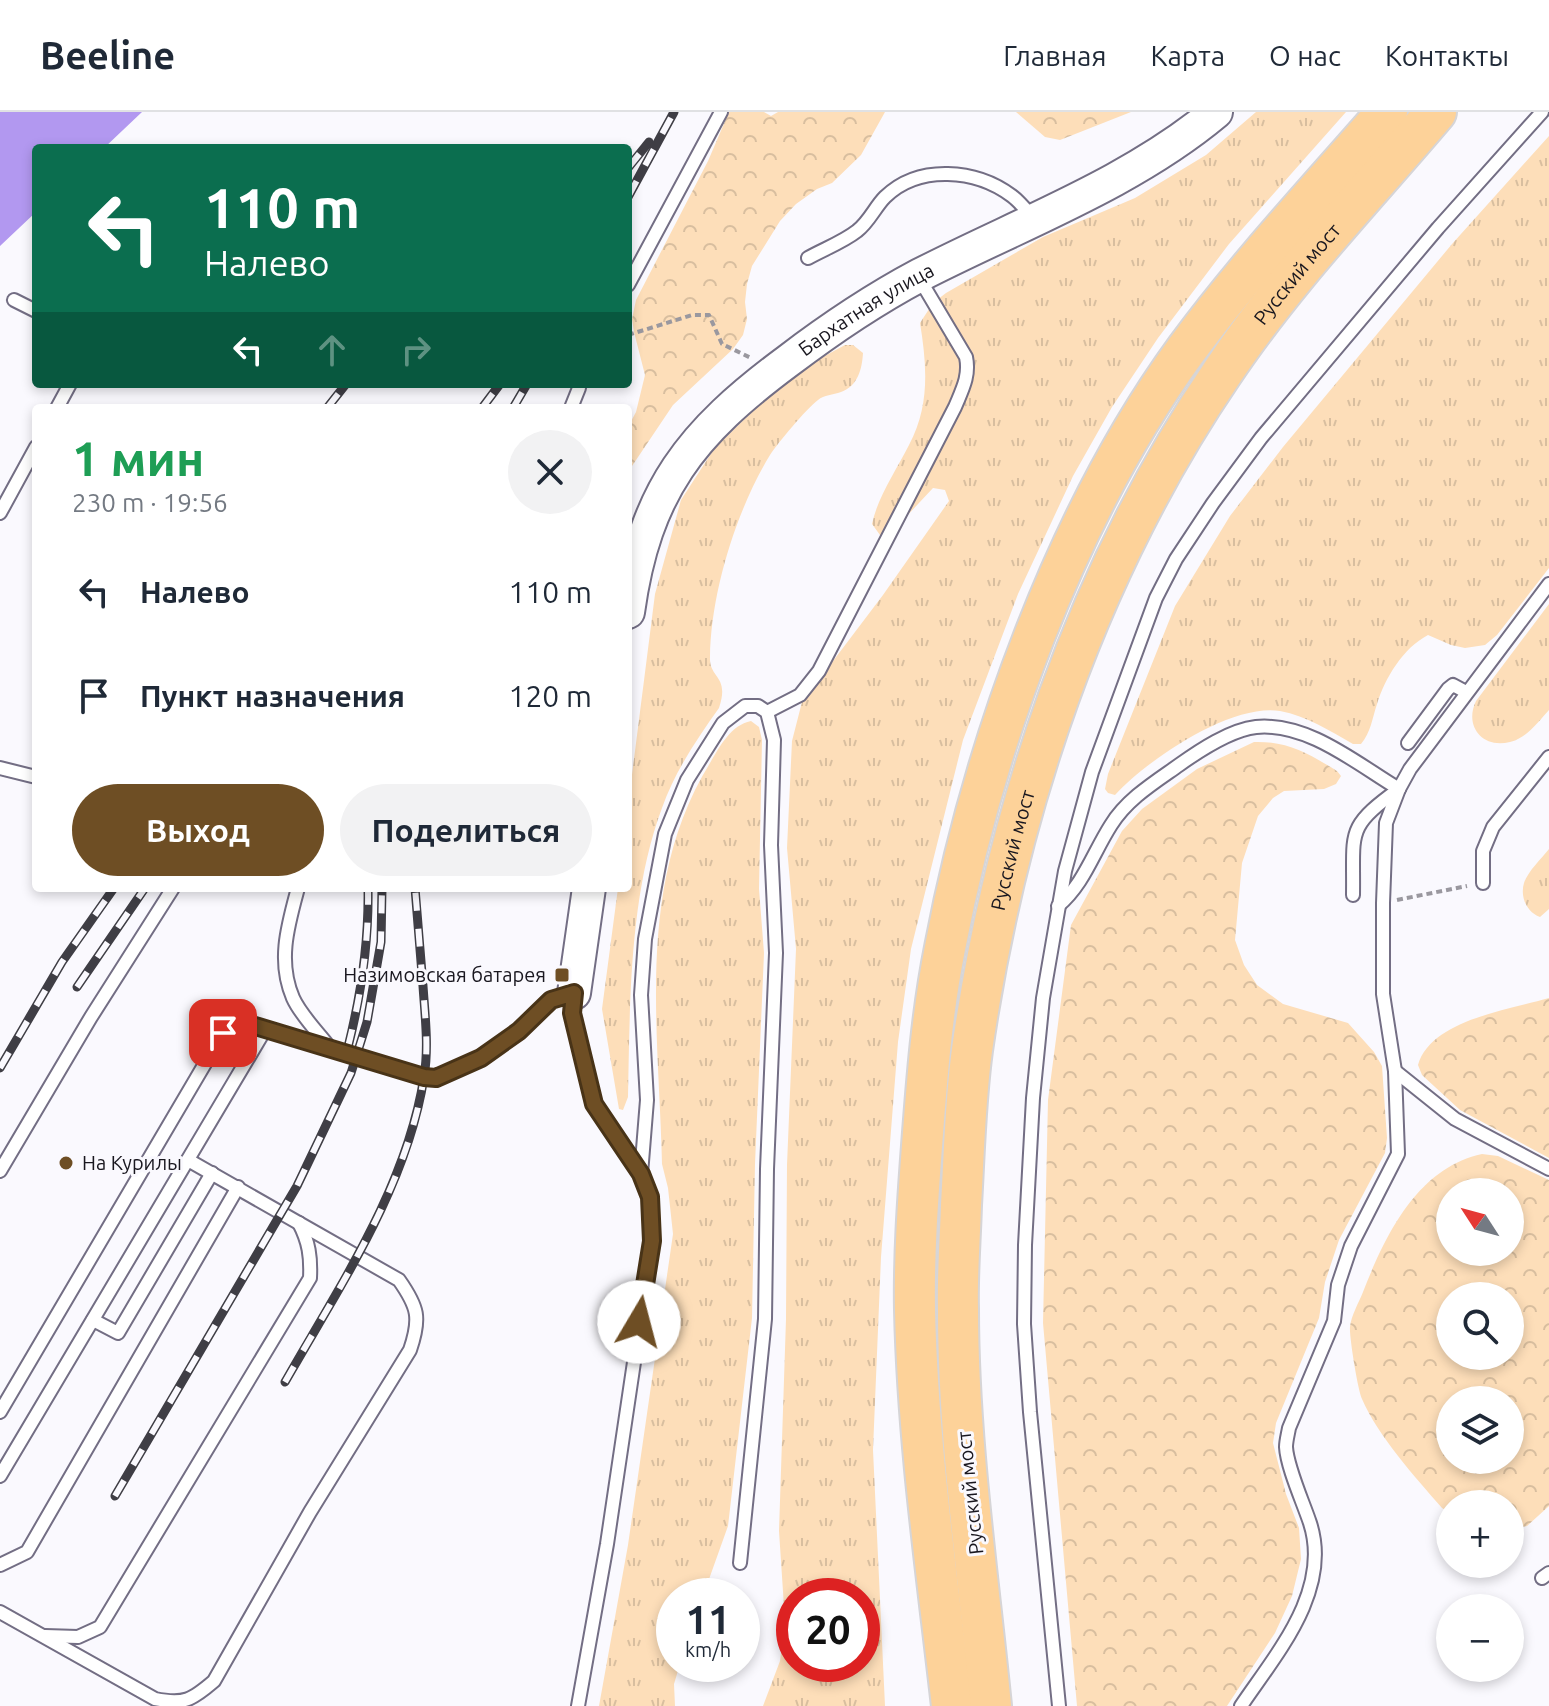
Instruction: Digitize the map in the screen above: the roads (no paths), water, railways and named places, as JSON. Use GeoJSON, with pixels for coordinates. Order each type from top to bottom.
{"type":"FeatureCollection","features":[{"type":"Feature","properties":{"kind":"main road","name":"Русский мост"},"geometry":{"type":"LineString","coordinates":[[952,1706],[920,1427],[915,1252],[930,1046],[940,977],[963,864],[995,747],[1047,606],[1102,489],[1139,423],[1185,351],[1256,263],[1387,112]]}},
{"type":"Feature","properties":{"kind":"main road","name":"Русский мост"},"geometry":{"type":"LineString","coordinates":[[991,1706],[962,1420],[958,1310],[964,1141],[972,1053],[1007,867],[1039,759],[1088,622],[1178,441],[1223,370],[1279,297],[1436,112]]}},
{"type":"Feature","properties":{"kind":"street","name":"Бархатная улица"},"geometry":{"type":"LineString","coordinates":[[632,592],[652,516],[674,471],[697,440],[729,407],[847,318],[918,276],[1111,181],[1186,136],[1216,112]]}},
{"type":"Feature","properties":{"kind":"street"},"geometry":{"type":"LineString","coordinates":[[574,993],[588,892]]}},
{"type":"Feature","properties":{"kind":"lane"},"geometry":{"type":"LineString","coordinates":[[632,278],[721,112]]}},
{"type":"Feature","properties":{"kind":"lane"},"geometry":{"type":"LineString","coordinates":[[1059,1706],[1024,1324],[1025,1245],[1033,1098],[1043,998],[1058,906],[1092,772],[1156,598],[1176,559],[1213,503],[1261,438],[1438,228],[1542,112]]}},
{"type":"Feature","properties":{"kind":"lane"},"geometry":{"type":"LineString","coordinates":[[808,258],[857,231],[883,198],[903,183],[923,177],[948,174],[976,177],[1014,197],[1034,219]]}},
{"type":"Feature","properties":{"kind":"lane"},"geometry":{"type":"LineString","coordinates":[[767,712],[800,695],[819,671],[965,383],[969,370],[966,357],[918,276]]}},
{"type":"Feature","properties":{"kind":"lane"},"geometry":{"type":"LineString","coordinates":[[14,300],[32,309]]}},
{"type":"Feature","properties":{"kind":"lane"},"geometry":{"type":"LineString","coordinates":[[0,513],[32,454]]}},
{"type":"Feature","properties":{"kind":"lane"},"geometry":{"type":"LineString","coordinates":[[1241,1706],[1288,1638],[1306,1600],[1316,1558],[1311,1528],[1286,1447],[1289,1428],[1334,1321],[1338,1285],[1351,1246],[1398,1154],[1395,1071],[1383,994],[1386,823],[1410,769],[1549,584]]}},
{"type":"Feature","properties":{"kind":"lane"},"geometry":{"type":"LineString","coordinates":[[1408,743],[1448,689],[1453,685],[1466,692]]}},
{"type":"Feature","properties":{"kind":"lane"},"geometry":{"type":"LineString","coordinates":[[641,1174],[647,1100],[641,995],[644,953],[665,834],[687,780],[723,723],[745,706],[758,706],[767,712],[774,740],[771,845],[776,953],[767,1169],[765,1319],[740,1563]]}},
{"type":"Feature","properties":{"kind":"lane"},"geometry":{"type":"LineString","coordinates":[[1058,906],[1070,896],[1112,823],[1133,798],[1191,756],[1252,727],[1278,727],[1310,737],[1399,789]]}},
{"type":"Feature","properties":{"kind":"lane"},"geometry":{"type":"LineString","coordinates":[[1483,883],[1483,851],[1493,827],[1549,757]]}},
{"type":"Feature","properties":{"kind":"lane"},"geometry":{"type":"LineString","coordinates":[[0,768],[32,776]]}},
{"type":"Feature","properties":{"kind":"lane"},"geometry":{"type":"LineString","coordinates":[[1353,895],[1356,829],[1373,808],[1399,789]]}},
{"type":"Feature","properties":{"kind":"lane"},"geometry":{"type":"LineString","coordinates":[[0,1171],[91,1017],[170,892]]}},
{"type":"Feature","properties":{"kind":"lane"},"geometry":{"type":"LineString","coordinates":[[297,892],[289,920],[283,968],[294,1000],[330,1048]]}},
{"type":"Feature","properties":{"kind":"lane"},"geometry":{"type":"LineString","coordinates":[[0,1412],[223,1033],[242,1022],[436,1078],[481,1058],[519,1031],[551,1000],[574,993],[572,1013],[594,1104],[641,1174],[650,1197],[652,1241],[607,1544],[578,1706]]}},
{"type":"Feature","properties":{"kind":"lane"},"geometry":{"type":"LineString","coordinates":[[0,1476],[266,1028]]}},
{"type":"Feature","properties":{"kind":"lane"},"geometry":{"type":"LineString","coordinates":[[1395,1071],[1455,1119],[1549,1169]]}},
{"type":"Feature","properties":{"kind":"lane"},"geometry":{"type":"LineString","coordinates":[[0,1612],[155,1699],[176,1703],[198,1695],[214,1681],[310,1512],[410,1350],[418,1325],[414,1300],[399,1280],[188,1160]]}},
{"type":"Feature","properties":{"kind":"lane"},"geometry":{"type":"LineString","coordinates":[[93,1320],[118,1333],[212,1173]]}},
{"type":"Feature","properties":{"kind":"lane"},"geometry":{"type":"LineString","coordinates":[[0,1565],[27,1552],[238,1187]]}},
{"type":"Feature","properties":{"kind":"lane"},"geometry":{"type":"LineString","coordinates":[[42,1635],[78,1637],[100,1627],[310,1278],[311,1258],[307,1238],[298,1221]]}},
{"type":"Feature","properties":{"kind":"railway"},"geometry":{"type":"LineString","coordinates":[[632,190],[674,112]]}},
{"type":"Feature","properties":{"kind":"railway"},"geometry":{"type":"LineString","coordinates":[[632,163],[649,142]]}},
{"type":"Feature","properties":{"kind":"railway"},"geometry":{"type":"LineString","coordinates":[[330,404],[343,388]]}},
{"type":"Feature","properties":{"kind":"railway"},"geometry":{"type":"LineString","coordinates":[[485,404],[497,388]]}},
{"type":"Feature","properties":{"kind":"railway"},"geometry":{"type":"LineString","coordinates":[[515,404],[525,388]]}},
{"type":"Feature","properties":{"kind":"railway"},"geometry":{"type":"LineString","coordinates":[[0,1068],[62,962],[111,892]]}},
{"type":"Feature","properties":{"kind":"railway"},"geometry":{"type":"LineString","coordinates":[[77,987],[142,892]]}},
{"type":"Feature","properties":{"kind":"railway"},"geometry":{"type":"LineString","coordinates":[[348,1047],[363,969],[368,892]]}},
{"type":"Feature","properties":{"kind":"railway"},"geometry":{"type":"LineString","coordinates":[[115,1496],[297,1186],[351,1073],[367,1022],[381,942],[382,892]]}},
{"type":"Feature","properties":{"kind":"railway"},"geometry":{"type":"LineString","coordinates":[[285,1382],[348,1273],[387,1197],[415,1118],[424,1077],[426,1043],[415,892]]}},
{"type":"Feature","properties":{"kind":"place","name":"Назимовская батарея"},"geometry":{"type":"Point","coordinates":[562,975]}},
{"type":"Feature","properties":{"kind":"place","name":"На Курилы"},"geometry":{"type":"Point","coordinates":[66,1163]}}]}
